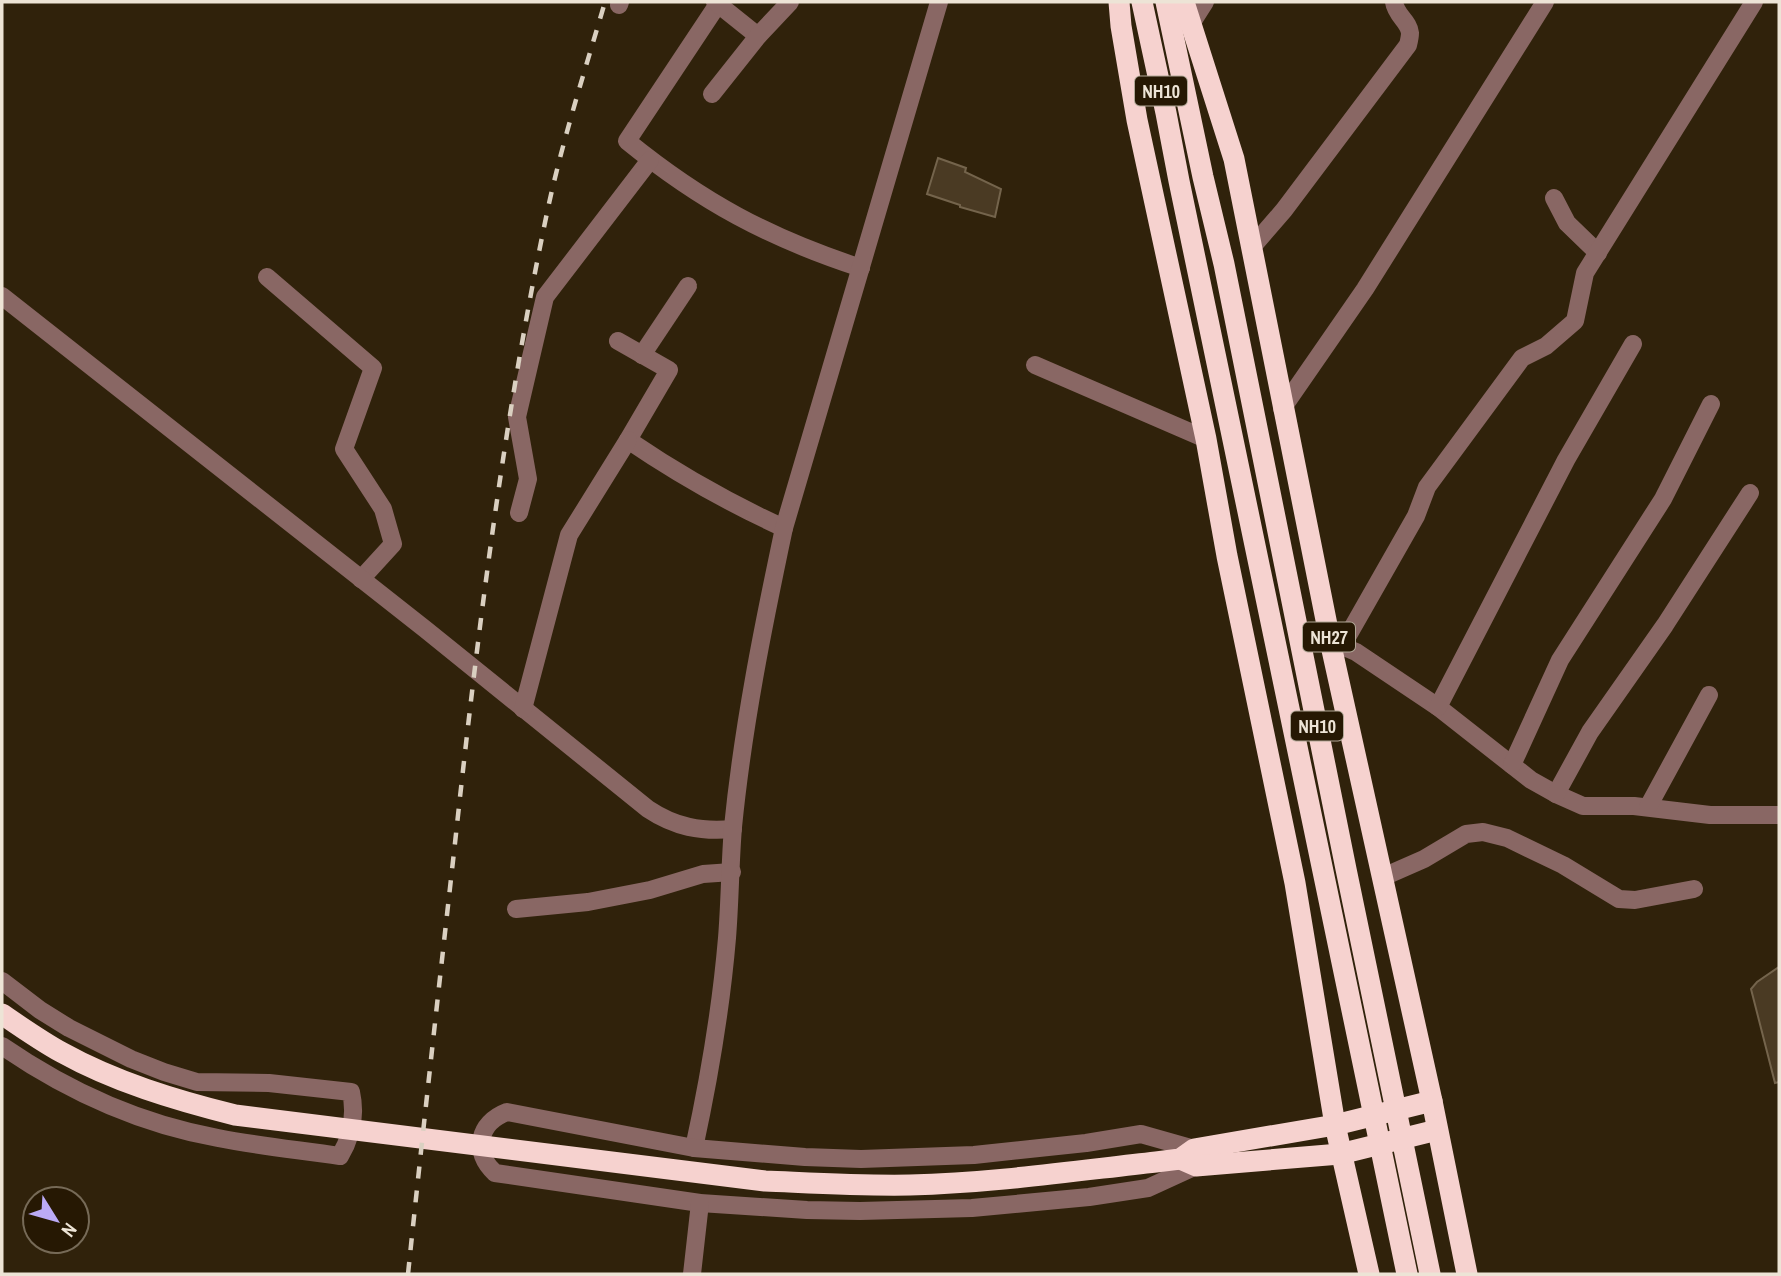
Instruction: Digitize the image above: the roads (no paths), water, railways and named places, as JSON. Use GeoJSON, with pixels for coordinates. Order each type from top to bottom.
{"type":"FeatureCollection","features":[{"type":"Feature","properties":{"kind":"highway"},"geometry":{"type":"LineString","coordinates":[[1119,2],[1137,120],[1206,439],[1227,556],[1295,883],[1340,1154],[1369,1274]]}},
{"type":"Feature","properties":{"kind":"highway","name":"NH10"},"geometry":{"type":"LineString","coordinates":[[1142,2],[1407,1274]]}},
{"type":"Feature","properties":{"kind":"highway","name":"NH10"},"geometry":{"type":"LineString","coordinates":[[1166,2],[1224,264],[1430,1274]]}},
{"type":"Feature","properties":{"kind":"highway","name":"NH27"},"geometry":{"type":"LineString","coordinates":[[1184,2],[1234,159],[1282,409],[1337,648],[1467,1274]]}},
{"type":"Feature","properties":{"kind":"highway"},"geometry":{"type":"LineString","coordinates":[[2,1014],[61,1052],[123,1081],[186,1103],[234,1115],[765,1181],[911,1185],[994,1180],[1190,1158],[1340,1154],[1437,1130]]}},
{"type":"Feature","properties":{"kind":"highway"},"geometry":{"type":"LineString","coordinates":[[1190,1158],[1432,1101]]}},
{"type":"Feature","properties":{"kind":"street"},"geometry":{"type":"LineString","coordinates":[[712,94],[758,36],[790,2]]}},
{"type":"Feature","properties":{"kind":"street"},"geometry":{"type":"LineString","coordinates":[[694,1148],[718,1020],[727,939],[733,829],[754,681],[784,528],[939,2]]}},
{"type":"Feature","properties":{"kind":"street"},"geometry":{"type":"LineString","coordinates":[[1191,24],[1205,2]]}},
{"type":"Feature","properties":{"kind":"street"},"geometry":{"type":"LineString","coordinates":[[1252,247],[1284,210],[1408,45],[1410,31],[1395,11],[1394,2]]}},
{"type":"Feature","properties":{"kind":"street"},"geometry":{"type":"LineString","coordinates":[[1282,409],[1366,289],[1545,2]]}},
{"type":"Feature","properties":{"kind":"street"},"geometry":{"type":"LineString","coordinates":[[1754,2],[1585,273],[1575,321],[1546,346],[1522,358],[1427,487],[1416,516],[1337,648],[1356,652],[1438,706],[1531,780],[1583,806],[1634,806],[1710,815],[1779,815]]}},
{"type":"Feature","properties":{"kind":"street"},"geometry":{"type":"LineString","coordinates":[[758,36],[717,3],[627,141],[690,189],[756,227],[823,256],[861,268]]}},
{"type":"Feature","properties":{"kind":"street"},"geometry":{"type":"LineString","coordinates":[[519,513],[528,479],[517,417],[545,297],[650,160]]}},
{"type":"Feature","properties":{"kind":"street"},"geometry":{"type":"LineString","coordinates":[[1554,198],[1567,223],[1598,253]]}},
{"type":"Feature","properties":{"kind":"street"},"geometry":{"type":"LineString","coordinates":[[267,277],[373,368],[344,449],[383,509],[393,544],[361,579]]}},
{"type":"Feature","properties":{"kind":"street"},"geometry":{"type":"LineString","coordinates":[[642,355],[688,286]]}},
{"type":"Feature","properties":{"kind":"street"},"geometry":{"type":"LineString","coordinates":[[2,296],[648,809],[661,818],[691,829],[733,829]]}},
{"type":"Feature","properties":{"kind":"street"},"geometry":{"type":"LineString","coordinates":[[523,709],[566,544],[575,524],[669,370],[618,341]]}},
{"type":"Feature","properties":{"kind":"street"},"geometry":{"type":"LineString","coordinates":[[1438,706],[1566,460],[1633,344]]}},
{"type":"Feature","properties":{"kind":"street"},"geometry":{"type":"LineString","coordinates":[[1035,365],[1206,439]]}},
{"type":"Feature","properties":{"kind":"street"},"geometry":{"type":"LineString","coordinates":[[1512,765],[1560,660],[1663,499],[1711,404]]}},
{"type":"Feature","properties":{"kind":"street"},"geometry":{"type":"LineString","coordinates":[[628,440],[716,495],[784,528]]}},
{"type":"Feature","properties":{"kind":"street"},"geometry":{"type":"LineString","coordinates":[[1556,794],[1590,732],[1665,625],[1750,493]]}},
{"type":"Feature","properties":{"kind":"street"},"geometry":{"type":"LineString","coordinates":[[1648,807],[1709,695]]}},
{"type":"Feature","properties":{"kind":"street"},"geometry":{"type":"LineString","coordinates":[[1383,877],[1424,859],[1466,834],[1483,832],[1507,838],[1563,865],[1619,899],[1634,900],[1694,888]]}},
{"type":"Feature","properties":{"kind":"street"},"geometry":{"type":"LineString","coordinates":[[516,909],[588,902],[650,890],[703,874],[732,872]]}},
{"type":"Feature","properties":{"kind":"street"},"geometry":{"type":"LineString","coordinates":[[2,981],[69,1028],[121,1055],[164,1072],[197,1082],[278,1084],[351,1092],[354,1114],[350,1136],[340,1156],[217,1138],[182,1130],[125,1111],[81,1092],[49,1076],[2,1046]]}},
{"type":"Feature","properties":{"kind":"street"},"geometry":{"type":"LineString","coordinates":[[507,1112],[694,1148],[806,1157],[917,1158],[1030,1150],[1141,1134],[1190,1158],[1148,1188],[1089,1197],[1019,1205],[913,1211],[807,1210],[700,1203],[495,1173],[485,1162],[481,1141],[487,1126],[499,1115],[507,1112]]}},
{"type":"Feature","properties":{"kind":"street"},"geometry":{"type":"LineString","coordinates":[[692,1274],[700,1203]]}},
{"type":"Feature","properties":{"kind":"railway"},"geometry":{"type":"LineString","coordinates":[[408,1274],[473,683],[505,445],[548,208],[567,130],[605,2]]}}]}
